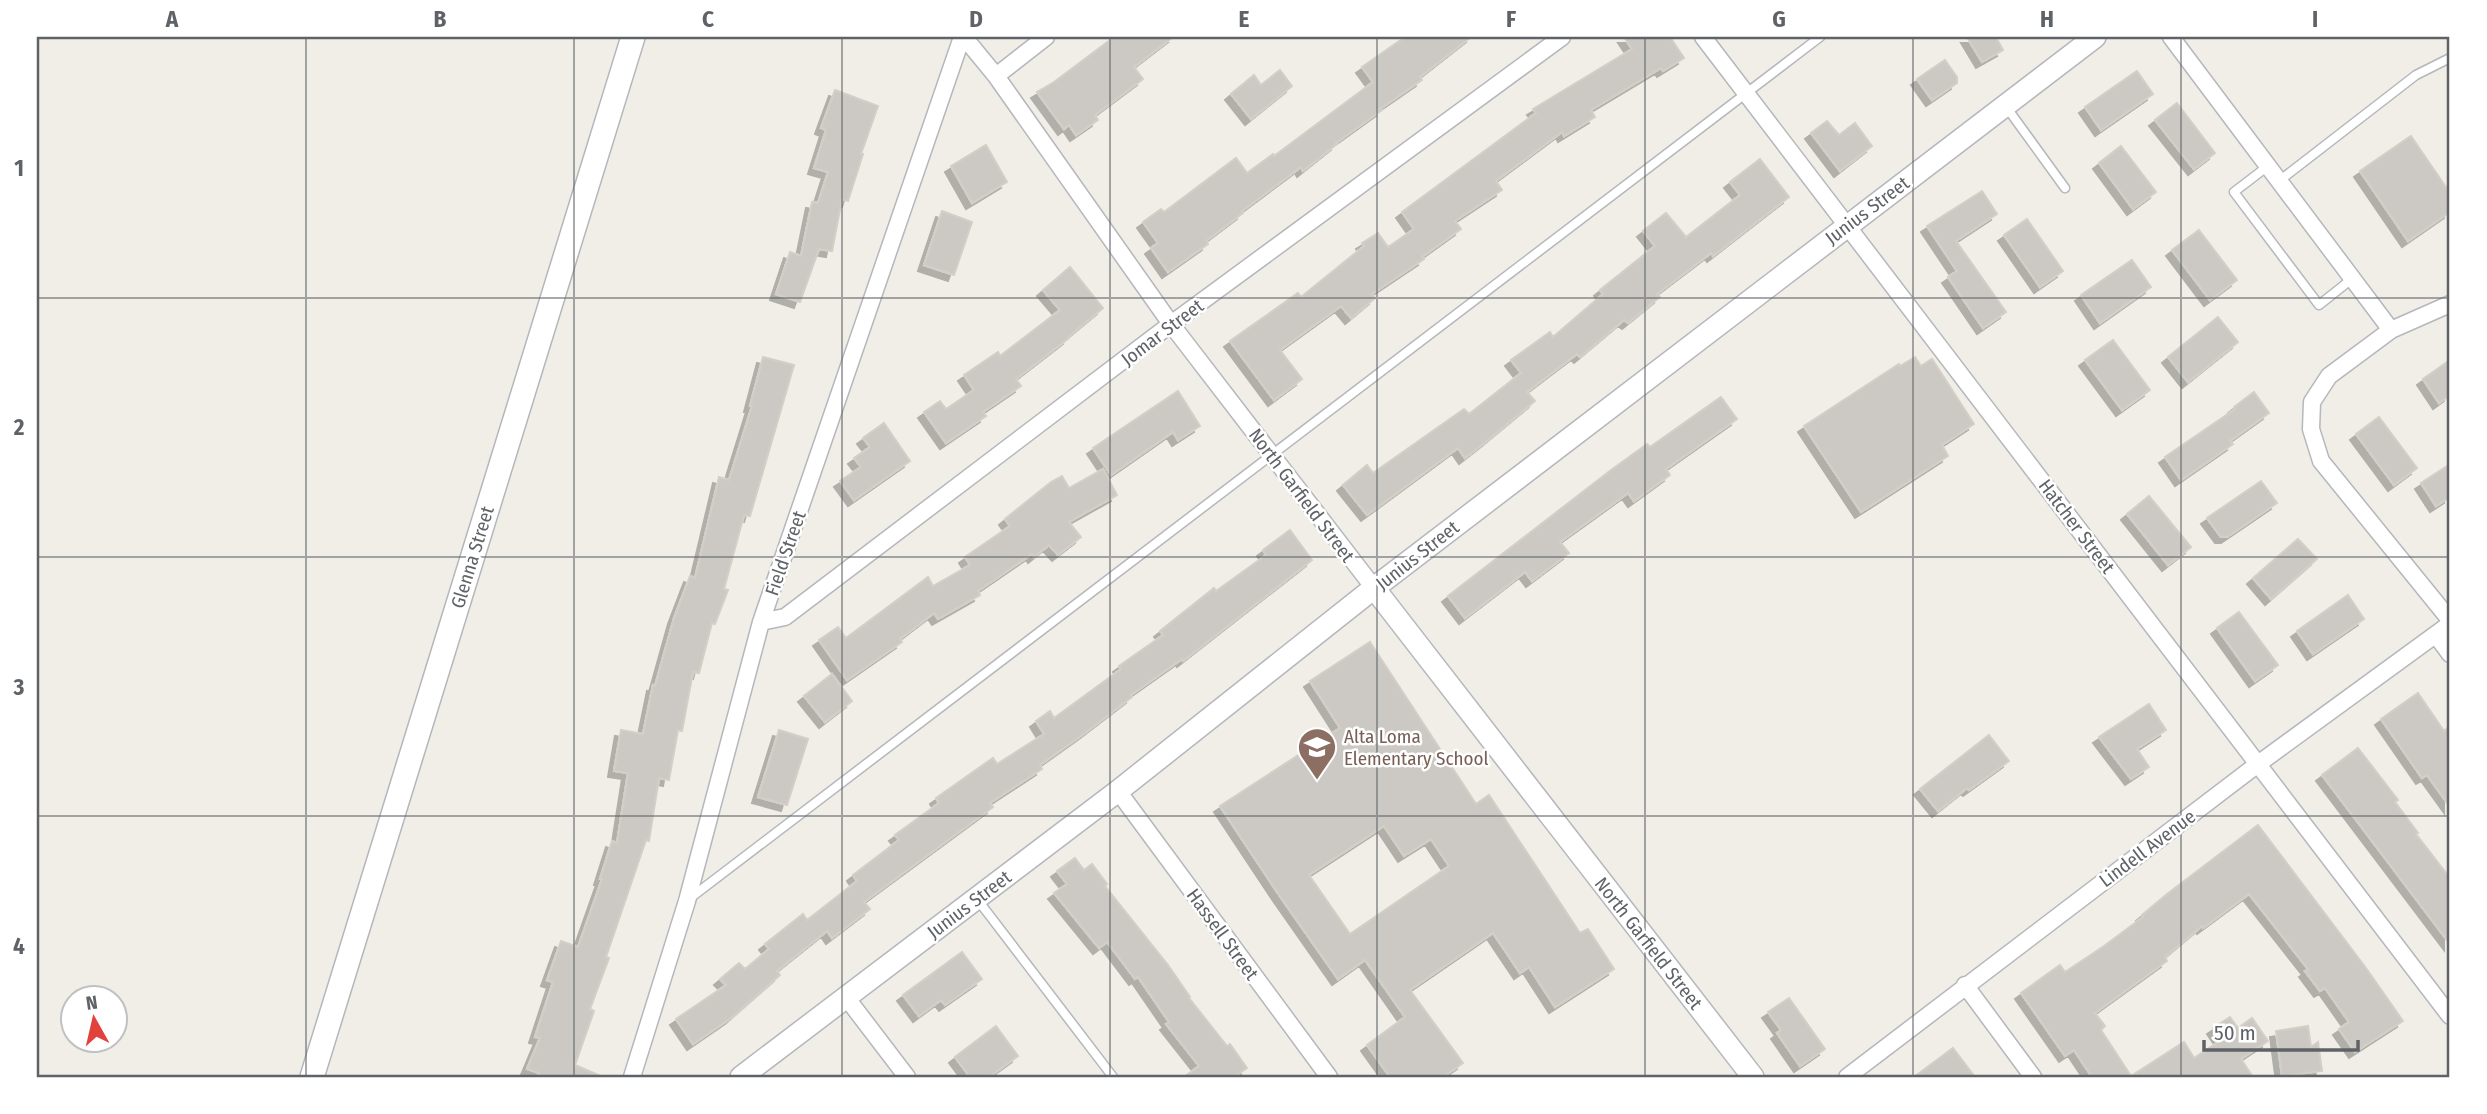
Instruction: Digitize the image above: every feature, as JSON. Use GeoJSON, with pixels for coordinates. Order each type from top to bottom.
{"type":"FeatureCollection","features":[{"type":"Feature","properties":{"kind":"main road","name":"Glenna Street"},"geometry":{"type":"LineString","coordinates":[[312,1077],[633,37]]}},
{"type":"Feature","properties":{"kind":"street","name":"North Garfield Street"},"geometry":{"type":"LineString","coordinates":[[963,37],[996,76],[1171,324],[1753,1077]]}},
{"type":"Feature","properties":{"kind":"street","name":"Field Street"},"geometry":{"type":"LineString","coordinates":[[632,1077],[687,901],[761,622],[963,37]]}},
{"type":"Feature","properties":{"kind":"street"},"geometry":{"type":"LineString","coordinates":[[996,76],[1046,37]]}},
{"type":"Feature","properties":{"kind":"street","name":"Jomar Street"},"geometry":{"type":"LineString","coordinates":[[761,622],[785,617],[1171,324],[1562,37]]}},
{"type":"Feature","properties":{"kind":"street","name":"Hatcher Street"},"geometry":{"type":"LineString","coordinates":[[1703,37],[2450,1016]]}},
{"type":"Feature","properties":{"kind":"street","name":"Junius Street"},"geometry":{"type":"LineString","coordinates":[[741,1077],[1118,791],[1374,589],[2095,37]]}},
{"type":"Feature","properties":{"kind":"street"},"geometry":{"type":"LineString","coordinates":[[2171,37],[2391,330]]}},
{"type":"Feature","properties":{"kind":"street"},"geometry":{"type":"LineString","coordinates":[[2450,304],[2391,330],[2329,376],[2312,402],[2311,429],[2321,461],[2450,622]]}},
{"type":"Feature","properties":{"kind":"street","name":"Lindell Avenue"},"geometry":{"type":"LineString","coordinates":[[1847,1077],[2258,764],[2437,635],[2450,622]]}},
{"type":"Feature","properties":{"kind":"street"},"geometry":{"type":"LineString","coordinates":[[2437,635],[2450,654]]}},
{"type":"Feature","properties":{"kind":"street","name":"Hassell Street"},"geometry":{"type":"LineString","coordinates":[[1118,791],[1319,1074]]}},
{"type":"Feature","properties":{"kind":"street"},"geometry":{"type":"LineString","coordinates":[[1965,985],[2033,1077]]}},
{"type":"Feature","properties":{"kind":"street"},"geometry":{"type":"LineString","coordinates":[[846,998],[907,1077]]}},
{"type":"Feature","properties":{"kind":"lane"},"geometry":{"type":"LineString","coordinates":[[687,901],[1820,37]]}},
{"type":"Feature","properties":{"kind":"lane"},"geometry":{"type":"LineString","coordinates":[[2279,181],[2416,75],[2450,58]]}},
{"type":"Feature","properties":{"kind":"lane"},"geometry":{"type":"LineString","coordinates":[[2005,106],[2065,188]]}},
{"type":"Feature","properties":{"kind":"lane"},"geometry":{"type":"LineString","coordinates":[[2268,166],[2234,192],[2319,305],[2353,278]]}},
{"type":"Feature","properties":{"kind":"lane"},"geometry":{"type":"LineString","coordinates":[[977,898],[1113,1077]]}},
{"type":"Feature","properties":{"kind":"building"},"geometry":{"type":"Polygon","coordinates":[[[1114,37],[1173,37],[1134,67],[1143,79],[1095,115],[1098,120],[1076,135],[1069,125],[1064,129],[1037,92],[1114,37]]]}},
{"type":"Feature","properties":{"kind":"building"},"geometry":{"type":"Polygon","coordinates":[[[1405,37],[1471,37],[1420,77],[1422,80],[1380,109],[1382,110],[1303,171],[1301,167],[1242,211],[1243,213],[1206,241],[1208,244],[1168,272],[1151,248],[1158,243],[1143,222],[1161,209],[1164,212],[1236,158],[1247,173],[1273,154],[1274,156],[1373,82],[1362,67],[1405,37]]]}},
{"type":"Feature","properties":{"kind":"building"},"geometry":{"type":"Polygon","coordinates":[[[1624,37],[1670,37],[1684,58],[1663,71],[1661,68],[1591,110],[1595,117],[1564,136],[1562,132],[1496,181],[1502,190],[1455,221],[1461,229],[1422,257],[1424,259],[1372,294],[1375,298],[1351,318],[1341,306],[1280,350],[1302,379],[1274,400],[1230,341],[1298,293],[1301,297],[1364,246],[1362,243],[1378,233],[1388,247],[1414,229],[1402,212],[1536,113],[1533,109],[1632,49],[1624,37]]]}},
{"type":"Feature","properties":{"kind":"building"},"geometry":{"type":"Polygon","coordinates":[[[1967,37],[1996,37],[2003,50],[1982,62],[1967,37]]]}},
{"type":"Feature","properties":{"kind":"building"},"geometry":{"type":"Polygon","coordinates":[[[1945,60],[1957,77],[1957,83],[1932,100],[1917,79],[1945,60]]]}},
{"type":"Feature","properties":{"kind":"building"},"geometry":{"type":"Polygon","coordinates":[[[1280,70],[1292,86],[1251,119],[1231,94],[1254,75],[1261,85],[1280,70]]]}},
{"type":"Feature","properties":{"kind":"building"},"geometry":{"type":"Polygon","coordinates":[[[2137,71],[2153,94],[2101,130],[2085,107],[2137,71]]]}},
{"type":"Feature","properties":{"kind":"building"},"geometry":{"type":"Polygon","coordinates":[[[835,90],[878,106],[848,201],[842,199],[832,251],[819,249],[800,302],[776,294],[790,252],[801,256],[812,202],[818,203],[828,172],[814,168],[826,130],[821,128],[835,90]]]}},
{"type":"Feature","properties":{"kind":"building"},"geometry":{"type":"Polygon","coordinates":[[[2177,103],[2215,153],[2194,169],[2155,120],[2177,103]]]}},
{"type":"Feature","properties":{"kind":"building"},"geometry":{"type":"Polygon","coordinates":[[[1827,121],[1839,135],[1855,123],[1872,146],[1840,171],[1811,133],[1827,121]]]}},
{"type":"Feature","properties":{"kind":"building"},"geometry":{"type":"Polygon","coordinates":[[[2411,136],[2450,193],[2450,212],[2408,241],[2360,171],[2411,136]]]}},
{"type":"Feature","properties":{"kind":"building"},"geometry":{"type":"Polygon","coordinates":[[[986,145],[1007,182],[972,203],[951,166],[986,145]]]}},
{"type":"Feature","properties":{"kind":"building"},"geometry":{"type":"Polygon","coordinates":[[[2121,146],[2156,192],[2133,209],[2099,163],[2121,146]]]}},
{"type":"Feature","properties":{"kind":"building"},"geometry":{"type":"Polygon","coordinates":[[[1760,159],[1789,197],[1713,256],[1711,253],[1657,294],[1660,297],[1628,323],[1624,320],[1580,357],[1577,354],[1527,392],[1535,401],[1465,458],[1458,448],[1367,515],[1343,485],[1367,465],[1373,473],[1464,409],[1469,414],[1521,373],[1511,360],[1550,332],[1553,337],[1603,294],[1600,290],[1655,246],[1643,231],[1666,213],[1686,237],[1740,195],[1730,182],[1760,159]]]}},
{"type":"Feature","properties":{"kind":"building"},"geometry":{"type":"Polygon","coordinates":[[[1982,191],[1997,214],[1956,241],[2006,312],[1983,328],[1948,277],[1957,271],[1927,226],[1982,191]]]}},
{"type":"Feature","properties":{"kind":"building"},"geometry":{"type":"Polygon","coordinates":[[[942,211],[972,222],[954,275],[924,265],[942,211]]]}},
{"type":"Feature","properties":{"kind":"building"},"geometry":{"type":"Polygon","coordinates":[[[2027,219],[2063,271],[2040,287],[2004,235],[2027,219]]]}},
{"type":"Feature","properties":{"kind":"building"},"geometry":{"type":"Polygon","coordinates":[[[2199,230],[2237,280],[2210,300],[2172,250],[2199,230]]]}},
{"type":"Feature","properties":{"kind":"building"},"geometry":{"type":"Polygon","coordinates":[[[2132,260],[2151,287],[2100,323],[2081,295],[2132,260]]]}},
{"type":"Feature","properties":{"kind":"building"},"geometry":{"type":"Polygon","coordinates":[[[1070,267],[1103,308],[1016,379],[1021,386],[983,412],[986,416],[946,443],[924,412],[940,401],[946,409],[974,390],[964,375],[998,352],[1000,356],[1060,310],[1043,290],[1070,267]]]}},
{"type":"Feature","properties":{"kind":"building"},"geometry":{"type":"Polygon","coordinates":[[[2218,317],[2238,342],[2188,382],[2168,357],[2218,317]]]}},
{"type":"Feature","properties":{"kind":"building"},"geometry":{"type":"Polygon","coordinates":[[[2113,340],[2150,390],[2122,410],[2085,360],[2113,340]]]}},
{"type":"Feature","properties":{"kind":"building"},"geometry":{"type":"Polygon","coordinates":[[[763,357],[794,365],[750,516],[744,515],[724,589],[728,590],[715,624],[712,623],[699,673],[693,672],[669,780],[659,778],[649,841],[646,840],[590,1009],[594,1011],[575,1065],[603,1077],[538,1077],[539,1073],[527,1069],[540,1038],[535,1037],[553,982],[547,980],[561,941],[578,947],[612,841],[617,843],[628,773],[614,771],[621,730],[643,734],[653,685],[655,686],[674,618],[690,576],[695,578],[719,477],[729,480],[752,406],[763,357]]]}},
{"type":"Feature","properties":{"kind":"building"},"geometry":{"type":"Polygon","coordinates":[[[1915,357],[1921,366],[1932,359],[1974,424],[1942,445],[1948,456],[1861,512],[1804,426],[1899,364],[1900,366],[1915,357]]]}},
{"type":"Feature","properties":{"kind":"building"},"geometry":{"type":"Polygon","coordinates":[[[2450,360],[2450,395],[2439,403],[2423,379],[2450,360]]]}},
{"type":"Feature","properties":{"kind":"building"},"geometry":{"type":"Polygon","coordinates":[[[1178,391],[1200,426],[1178,440],[1173,432],[1111,475],[1093,448],[1178,391]]]}},
{"type":"Feature","properties":{"kind":"building"},"geometry":{"type":"Polygon","coordinates":[[[2254,392],[2269,413],[2230,441],[2233,444],[2181,480],[2165,457],[2235,409],[2234,407],[2254,392]]]}},
{"type":"Feature","properties":{"kind":"building"},"geometry":{"type":"Polygon","coordinates":[[[1721,397],[1737,419],[1666,469],[1670,475],[1634,501],[1628,493],[1560,542],[1569,553],[1532,581],[1525,572],[1465,618],[1448,596],[1611,470],[1647,444],[1650,447],[1721,397]]]}},
{"type":"Feature","properties":{"kind":"building"},"geometry":{"type":"Polygon","coordinates":[[[2379,417],[2417,468],[2394,485],[2356,434],[2379,417]]]}},
{"type":"Feature","properties":{"kind":"building"},"geometry":{"type":"Polygon","coordinates":[[[884,423],[910,461],[854,500],[840,481],[861,467],[854,458],[870,447],[863,438],[884,423]]]}},
{"type":"Feature","properties":{"kind":"building"},"geometry":{"type":"Polygon","coordinates":[[[2450,464],[2450,497],[2436,506],[2421,483],[2450,464]]]}},
{"type":"Feature","properties":{"kind":"building"},"geometry":{"type":"Polygon","coordinates":[[[1103,469],[1117,495],[1069,522],[1081,537],[1058,555],[1049,545],[978,591],[980,595],[938,619],[934,613],[900,639],[902,642],[847,680],[819,640],[838,627],[846,638],[928,577],[933,586],[970,565],[965,557],[1010,526],[1005,519],[1051,482],[1062,476],[1069,488],[1103,469]]]}},
{"type":"Feature","properties":{"kind":"building"},"geometry":{"type":"Polygon","coordinates":[[[2261,481],[2277,503],[2227,537],[2221,537],[2207,518],[2261,481]]]}},
{"type":"Feature","properties":{"kind":"building"},"geometry":{"type":"Polygon","coordinates":[[[2149,496],[2191,547],[2168,565],[2127,514],[2149,496]]]}},
{"type":"Feature","properties":{"kind":"building"},"geometry":{"type":"Polygon","coordinates":[[[1290,530],[1312,560],[1183,661],[1182,659],[1131,695],[1132,697],[1040,765],[1042,769],[990,803],[993,807],[864,902],[870,909],[832,938],[827,931],[777,971],[780,975],[731,1018],[693,1044],[676,1019],[726,985],[720,979],[739,963],[745,969],[769,949],[765,944],[803,914],[807,920],[857,881],[853,875],[899,840],[895,835],[939,803],[936,798],[993,758],[997,764],[1044,734],[1036,721],[1050,711],[1054,718],[1121,669],[1119,666],[1163,635],[1160,631],[1214,588],[1216,591],[1266,555],[1263,550],[1290,530]]]}},
{"type":"Feature","properties":{"kind":"building"},"geometry":{"type":"Polygon","coordinates":[[[2298,539],[2317,559],[2271,599],[2253,578],[2298,539]]]}},
{"type":"Feature","properties":{"kind":"building"},"geometry":{"type":"Polygon","coordinates":[[[2348,595],[2364,619],[2313,654],[2297,631],[2348,595]]]}},
{"type":"Feature","properties":{"kind":"building"},"geometry":{"type":"Polygon","coordinates":[[[2239,612],[2278,665],[2255,681],[2217,628],[2239,612]]]}},
{"type":"Feature","properties":{"kind":"building"},"geometry":{"type":"Polygon","coordinates":[[[1370,642],[1476,804],[1489,795],[1580,933],[1588,929],[1614,969],[1555,1007],[1529,967],[1520,973],[1493,933],[1410,990],[1463,1063],[1443,1077],[1390,1077],[1367,1045],[1405,1017],[1365,960],[1338,979],[1220,806],[1340,728],[1310,681],[1370,642]],[[1384,826],[1309,875],[1350,934],[1449,866],[1431,839],[1404,856],[1384,826]]]}},
{"type":"Feature","properties":{"kind":"building"},"geometry":{"type":"Polygon","coordinates":[[[832,674],[852,701],[825,722],[804,696],[832,674]]]}},
{"type":"Feature","properties":{"kind":"building"},"geometry":{"type":"Polygon","coordinates":[[[2418,693],[2444,731],[2450,726],[2450,807],[2427,775],[2422,778],[2381,719],[2418,693]]]}},
{"type":"Feature","properties":{"kind":"building"},"geometry":{"type":"Polygon","coordinates":[[[2149,704],[2166,730],[2137,749],[2149,767],[2131,779],[2099,737],[2149,704]]]}},
{"type":"Feature","properties":{"kind":"building"},"geometry":{"type":"Polygon","coordinates":[[[779,730],[808,739],[787,805],[758,797],[779,730]]]}},
{"type":"Feature","properties":{"kind":"building"},"geometry":{"type":"Polygon","coordinates":[[[1989,735],[2009,761],[1969,790],[1967,788],[1938,811],[1920,789],[1989,735]]]}},
{"type":"Feature","properties":{"kind":"building"},"geometry":{"type":"Polygon","coordinates":[[[2358,748],[2398,800],[2395,802],[2418,833],[2416,834],[2450,878],[2450,944],[2322,775],[2358,748]]]}},
{"type":"Feature","properties":{"kind":"building"},"geometry":{"type":"Polygon","coordinates":[[[2258,825],[2403,1021],[2355,1052],[2339,1029],[2349,1022],[2325,988],[2320,991],[2305,971],[2308,969],[2249,894],[2203,928],[2202,926],[2165,957],[2167,961],[2095,1013],[2105,1026],[2101,1030],[2131,1076],[2184,1042],[2194,1058],[2221,1040],[2213,1028],[2230,1017],[2238,1028],[2252,1018],[2268,1041],[2241,1059],[2253,1077],[2092,1077],[2074,1050],[2065,1056],[2021,993],[2060,965],[2065,972],[2104,946],[2258,825]]]}},
{"type":"Feature","properties":{"kind":"building"},"geometry":{"type":"Polygon","coordinates":[[[1075,858],[1084,870],[1092,864],[1107,884],[1105,886],[1168,965],[1189,998],[1227,1046],[1230,1044],[1247,1068],[1234,1077],[1184,1077],[1199,1066],[1166,1024],[1169,1022],[1138,977],[1135,979],[1107,942],[1099,948],[1054,893],[1067,884],[1057,871],[1075,858]]]}},
{"type":"Feature","properties":{"kind":"building"},"geometry":{"type":"Polygon","coordinates":[[[962,952],[982,979],[945,1005],[941,1000],[919,1016],[903,995],[962,952]]]}},
{"type":"Feature","properties":{"kind":"building"},"geometry":{"type":"Polygon","coordinates":[[[1789,998],[1825,1049],[1800,1066],[1777,1033],[1781,1030],[1768,1012],[1789,998]]]}},
{"type":"Feature","properties":{"kind":"building"},"geometry":{"type":"Polygon","coordinates":[[[996,1026],[1018,1056],[989,1077],[970,1077],[955,1057],[996,1026]]]}},
{"type":"Feature","properties":{"kind":"building"},"geometry":{"type":"Polygon","coordinates":[[[2308,1026],[2311,1047],[2318,1042],[2322,1071],[2282,1076],[2276,1031],[2308,1026]]]}},
{"type":"Feature","properties":{"kind":"building"},"geometry":{"type":"Polygon","coordinates":[[[1953,1048],[1975,1077],[1914,1077],[1953,1048]]]}},
{"type":"Feature","properties":{"kind":"place","name":"Alta Loma Elementary School"},"geometry":{"type":"Point","coordinates":[1317,781]}}]}
